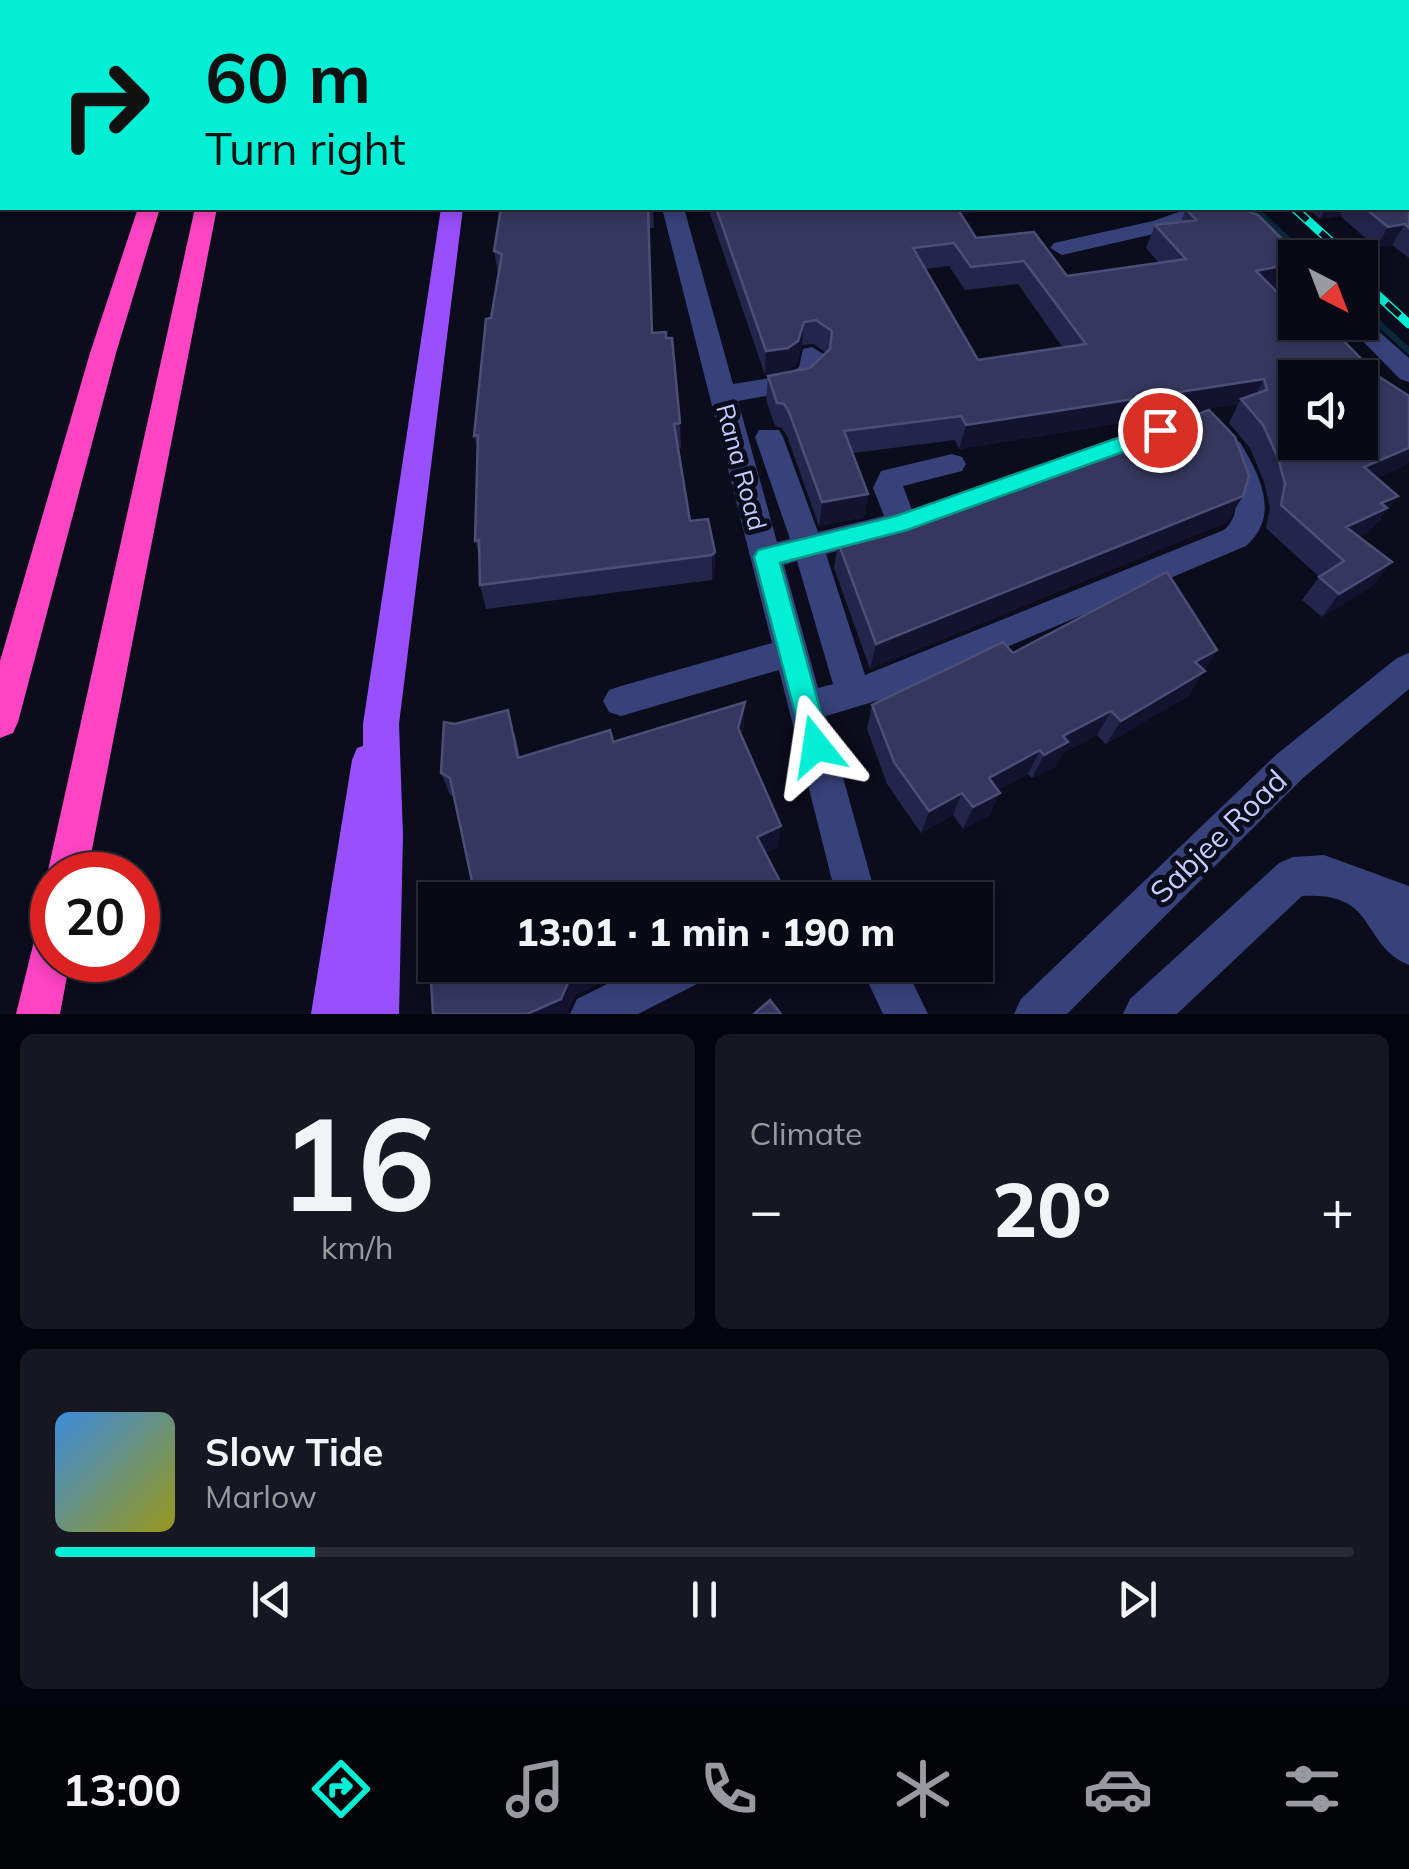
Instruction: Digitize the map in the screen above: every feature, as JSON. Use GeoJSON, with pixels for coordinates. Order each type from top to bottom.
{"type":"FeatureCollection","features":[{"type":"Feature","properties":{"kind":"highway"},"geometry":{"type":"LineString","coordinates":[[0,722],[102,353],[148,210]]}},
{"type":"Feature","properties":{"kind":"highway"},"geometry":{"type":"LineString","coordinates":[[72,852],[206,210]]}},
{"type":"Feature","properties":{"kind":"highway"},"geometry":{"type":"LineString","coordinates":[[38,1014],[44,982]]}},
{"type":"Feature","properties":{"kind":"main road"},"geometry":{"type":"LineString","coordinates":[[332,1014],[363,794],[381,724],[452,210]]}},
{"type":"Feature","properties":{"kind":"main road"},"geometry":{"type":"LineString","coordinates":[[377,1014],[384,836],[381,724]]}},
{"type":"Feature","properties":{"kind":"street","name":"Rana Road"},"geometry":{"type":"LineString","coordinates":[[675,210],[852,882]]}},
{"type":"Feature","properties":{"kind":"street"},"geometry":{"type":"LineString","coordinates":[[1062,248],[1159,226],[1204,210]]}},
{"type":"Feature","properties":{"kind":"street"},"geometry":{"type":"LineString","coordinates":[[1212,210],[1240,216]]}},
{"type":"Feature","properties":{"kind":"street"},"geometry":{"type":"LineString","coordinates":[[1374,340],[1409,374]]}},
{"type":"Feature","properties":{"kind":"street"},"geometry":{"type":"LineString","coordinates":[[723,394],[796,383],[810,374],[812,355]]}},
{"type":"Feature","properties":{"kind":"street"},"geometry":{"type":"LineString","coordinates":[[806,707],[1024,627],[1242,534],[1252,518],[1251,498],[1224,438],[1210,428]]}},
{"type":"Feature","properties":{"kind":"street"},"geometry":{"type":"LineString","coordinates":[[770,436],[853,692]]}},
{"type":"Feature","properties":{"kind":"street"},"geometry":{"type":"LineString","coordinates":[[902,523],[888,488],[891,478],[952,464]]}},
{"type":"Feature","properties":{"kind":"street"},"geometry":{"type":"LineString","coordinates":[[766,557],[935,512]]}},
{"type":"Feature","properties":{"kind":"street"},"geometry":{"type":"LineString","coordinates":[[620,701],[792,652]]}},
{"type":"Feature","properties":{"kind":"street","name":"Sabjee Road"},"geometry":{"type":"LineString","coordinates":[[1036,1014],[1290,766],[1409,668]]}},
{"type":"Feature","properties":{"kind":"street"},"geometry":{"type":"LineString","coordinates":[[1145,1014],[1293,877],[1324,876],[1392,901],[1409,944]]}},
{"type":"Feature","properties":{"kind":"street"},"geometry":{"type":"LineString","coordinates":[[592,1014],[656,982]]}},
{"type":"Feature","properties":{"kind":"street"},"geometry":{"type":"LineString","coordinates":[[890,982],[906,1014]]}},
{"type":"Feature","properties":{"kind":"building"},"geometry":{"type":"Polygon","coordinates":[[[501,210],[648,210],[652,333],[666,332],[666,338],[672,338],[680,423],[674,424],[690,521],[708,519],[715,552],[712,555],[480,585],[479,540],[475,541],[478,435],[474,436],[486,319],[491,318],[502,254],[494,251],[501,210]]]}},
{"type":"Feature","properties":{"kind":"building"},"geometry":{"type":"Polygon","coordinates":[[[717,210],[958,210],[976,238],[1034,232],[1067,276],[1186,259],[1155,225],[1196,220],[1187,210],[1244,210],[1258,215],[1283,240],[1278,240],[1278,266],[1256,271],[1278,293],[1278,340],[1343,340],[1362,360],[1278,360],[1278,458],[1263,425],[1241,399],[1267,390],[1264,379],[966,425],[961,416],[844,431],[868,494],[822,502],[789,412],[784,404],[777,403],[768,376],[810,368],[830,349],[832,331],[816,320],[804,322],[798,341],[788,348],[766,351],[717,210]],[[954,243],[913,248],[978,360],[1086,344],[1024,261],[971,267],[954,243]]]}},
{"type":"Feature","properties":{"kind":"building"},"geometry":{"type":"Polygon","coordinates":[[[1367,210],[1409,210],[1409,228],[1405,224],[1388,227],[1367,210]]]}},
{"type":"Feature","properties":{"kind":"building"},"geometry":{"type":"Polygon","coordinates":[[[1378,376],[1409,396],[1409,448],[1364,467],[1398,496],[1381,503],[1387,508],[1346,527],[1392,562],[1339,594],[1319,577],[1344,561],[1281,505],[1285,484],[1279,460],[1378,460],[1378,376]]]}},
{"type":"Feature","properties":{"kind":"building"},"geometry":{"type":"Polygon","coordinates":[[[1209,410],[1235,437],[1249,476],[1243,496],[876,644],[838,542],[1209,410]]]}},
{"type":"Feature","properties":{"kind":"building"},"geometry":{"type":"Polygon","coordinates":[[[1167,572],[1217,650],[1195,662],[1205,671],[1121,721],[1111,711],[1063,736],[1068,742],[1044,755],[1040,750],[989,778],[1000,793],[973,807],[962,793],[929,811],[894,762],[872,705],[1003,642],[1013,653],[1167,572]]]}},
{"type":"Feature","properties":{"kind":"building"},"geometry":{"type":"Polygon","coordinates":[[[745,702],[738,728],[781,826],[757,837],[780,882],[472,882],[450,778],[441,773],[444,722],[455,724],[508,710],[518,758],[610,730],[613,742],[745,702]]]}},
{"type":"Feature","properties":{"kind":"building"},"geometry":{"type":"Polygon","coordinates":[[[431,982],[568,982],[561,999],[527,1014],[433,1014],[431,982]]]}},
{"type":"Feature","properties":{"kind":"building"},"geometry":{"type":"Polygon","coordinates":[[[770,1000],[781,1014],[754,1014],[770,1000]]]}},
{"type":"Feature","properties":{"kind":"waterway"},"geometry":{"type":"LineString","coordinates":[[1256,210],[1289,240]]}},
{"type":"Feature","properties":{"kind":"waterway"},"geometry":{"type":"LineString","coordinates":[[1378,323],[1409,351]]}},
{"type":"Feature","properties":{"kind":"railway"},"geometry":{"type":"LineString","coordinates":[[1296,210],[1329,240]]}},
{"type":"Feature","properties":{"kind":"railway"},"geometry":{"type":"LineString","coordinates":[[1378,296],[1409,324]]}},
{"type":"Feature","properties":{"kind":"route"},"geometry":{"type":"LineString","coordinates":[[816,746],[766,557],[899,524],[1160,430]]}}]}
